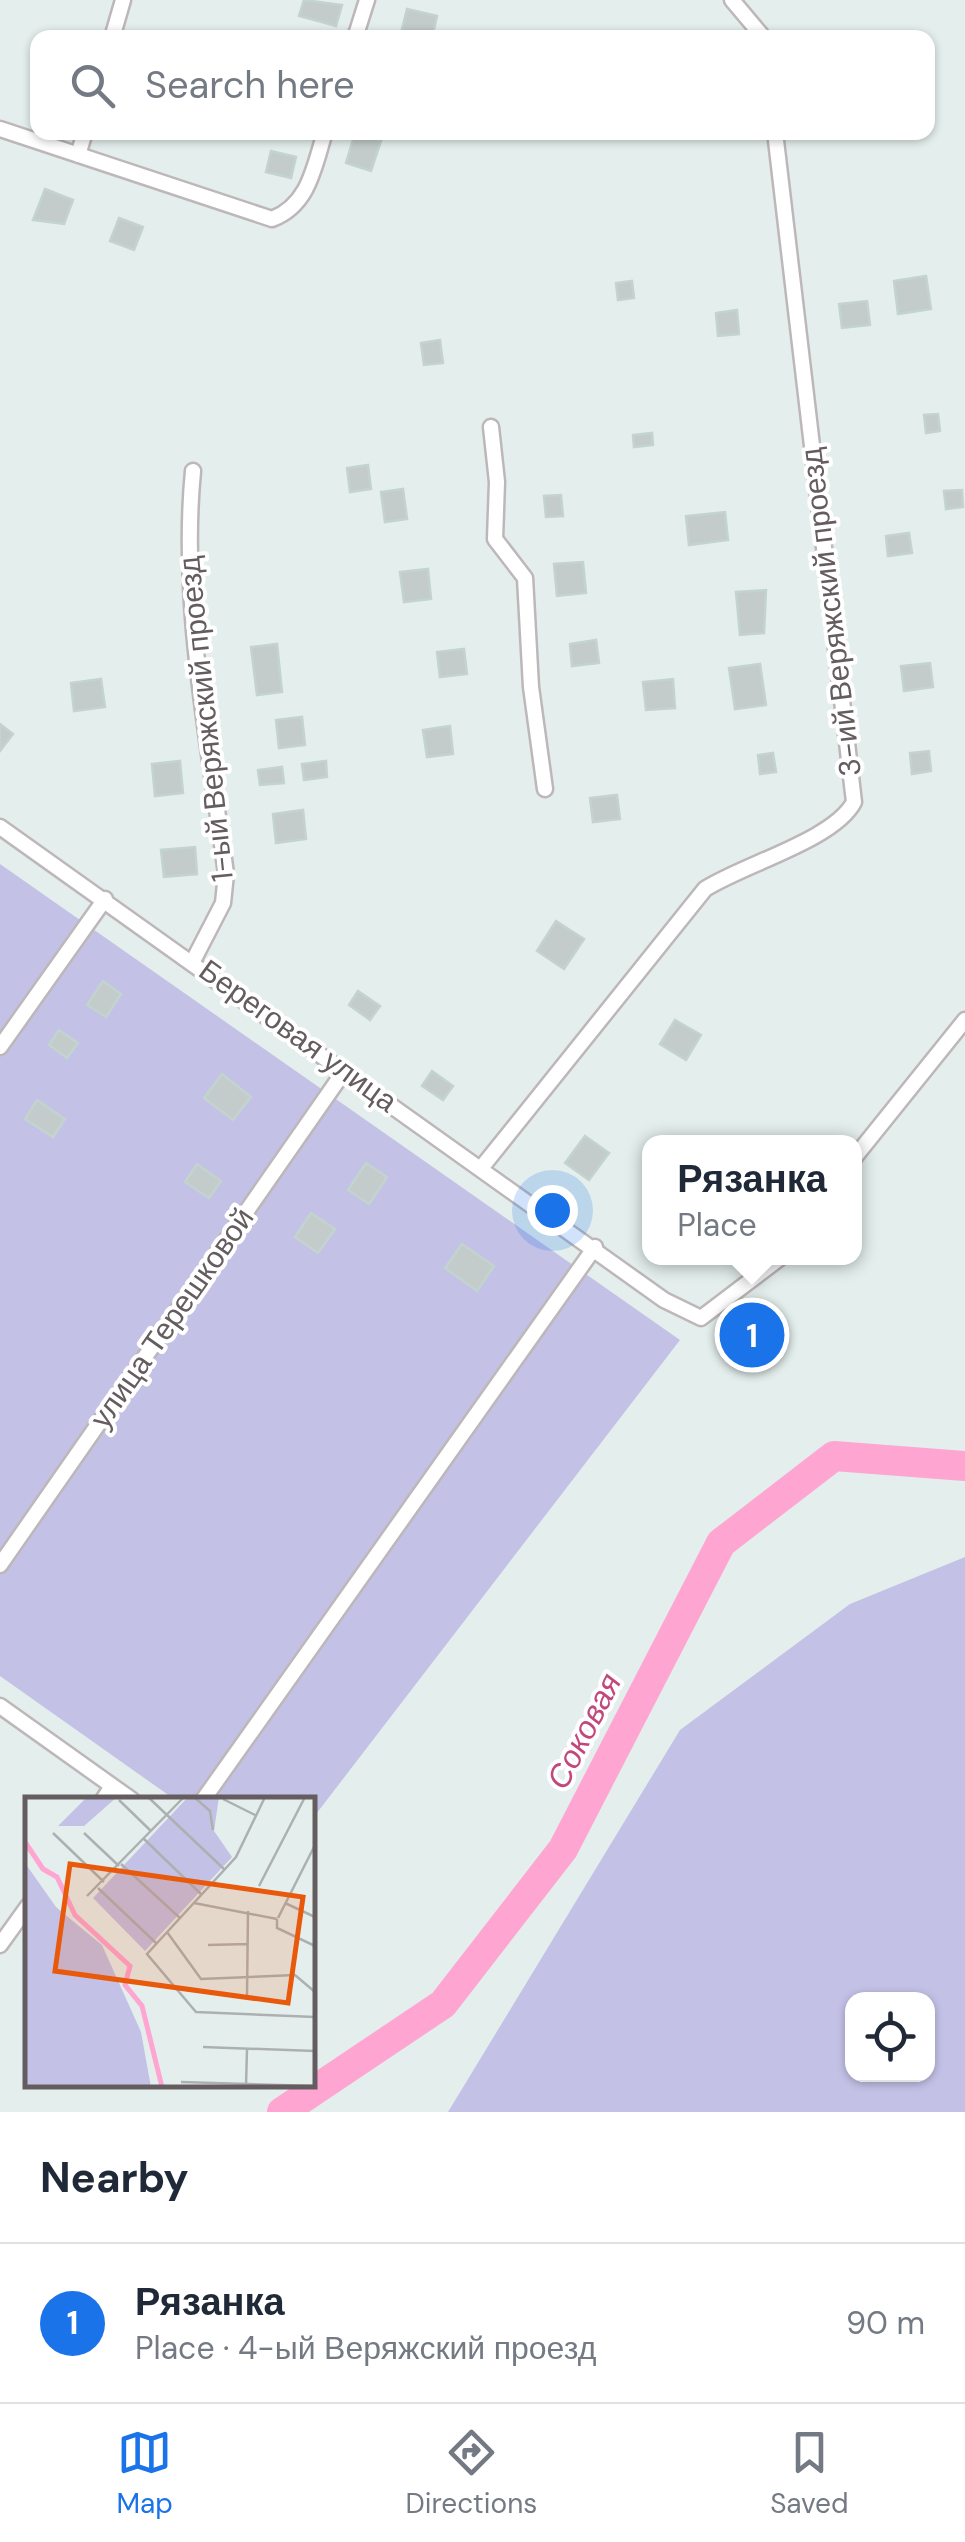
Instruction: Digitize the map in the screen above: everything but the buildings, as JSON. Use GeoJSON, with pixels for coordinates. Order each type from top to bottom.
{"type":"FeatureCollection","features":[{"type":"Feature","properties":{"kind":"street"},"geometry":{"type":"LineString","coordinates":[[115,30],[124,0]]}},
{"type":"Feature","properties":{"kind":"street"},"geometry":{"type":"LineString","coordinates":[[358,30],[367,0]]}},
{"type":"Feature","properties":{"kind":"street"},"geometry":{"type":"LineString","coordinates":[[732,0],[757,30]]}},
{"type":"Feature","properties":{"kind":"street"},"geometry":{"type":"LineString","coordinates":[[0,129],[30,139]]}},
{"type":"Feature","properties":{"kind":"street"},"geometry":{"type":"LineString","coordinates":[[33,140],[272,220],[289,213],[307,192],[323,140]]}},
{"type":"Feature","properties":{"kind":"street"},"geometry":{"type":"LineString","coordinates":[[78,155],[82,140]]}},
{"type":"Feature","properties":{"kind":"street","name":"3-ий Веряжский проезд"},"geometry":{"type":"LineString","coordinates":[[482,1167],[705,889],[737,868],[781,853],[828,828],[846,816],[854,802],[775,140]]}},
{"type":"Feature","properties":{"kind":"street"},"geometry":{"type":"LineString","coordinates":[[491,427],[497,482],[495,539],[525,578],[530,687],[546,789]]}},
{"type":"Feature","properties":{"kind":"street","name":"1-ый Веряжский проезд"},"geometry":{"type":"LineString","coordinates":[[192,471],[187,525],[226,874],[224,903],[193,960]]}},
{"type":"Feature","properties":{"kind":"street","name":"Береговая улица"},"geometry":{"type":"LineString","coordinates":[[0,826],[193,960],[664,1300],[702,1318],[771,1265]]}},
{"type":"Feature","properties":{"kind":"street"},"geometry":{"type":"LineString","coordinates":[[0,1047],[105,899]]}},
{"type":"Feature","properties":{"kind":"street"},"geometry":{"type":"LineString","coordinates":[[862,1148],[965,1020]]}},
{"type":"Feature","properties":{"kind":"street","name":"улица Терешковой"},"geometry":{"type":"LineString","coordinates":[[0,1565],[345,1070]]}},
{"type":"Feature","properties":{"kind":"street"},"geometry":{"type":"LineString","coordinates":[[205,1797],[595,1247]]}},
{"type":"Feature","properties":{"kind":"street"},"geometry":{"type":"LineString","coordinates":[[0,1706],[128,1797]]}},
{"type":"Feature","properties":{"kind":"street"},"geometry":{"type":"LineString","coordinates":[[105,1797],[112,1786]]}},
{"type":"Feature","properties":{"kind":"street"},"geometry":{"type":"LineString","coordinates":[[0,1945],[25,1910]]}},
{"type":"Feature","properties":{"kind":"shaded area"},"geometry":{"type":"Polygon","coordinates":[[[0,864],[680,1340],[315,1815],[315,1797],[171,1797],[0,1676],[0,864]]]}},
{"type":"Feature","properties":{"kind":"shaded area"},"geometry":{"type":"Polygon","coordinates":[[[965,1557],[965,2112],[448,2112],[680,1730],[850,1604],[965,1557]]]}},
{"type":"Feature","properties":{"kind":"waterway","name":"Соковая"},"geometry":{"type":"LineString","coordinates":[[282,2112],[443,2004],[563,1849],[721,1543],[834,1456],[965,1466]]}},
{"type":"Feature","properties":{"kind":"place","name":"Рязанка"},"geometry":{"type":"Point","coordinates":[752,1335]}}]}
